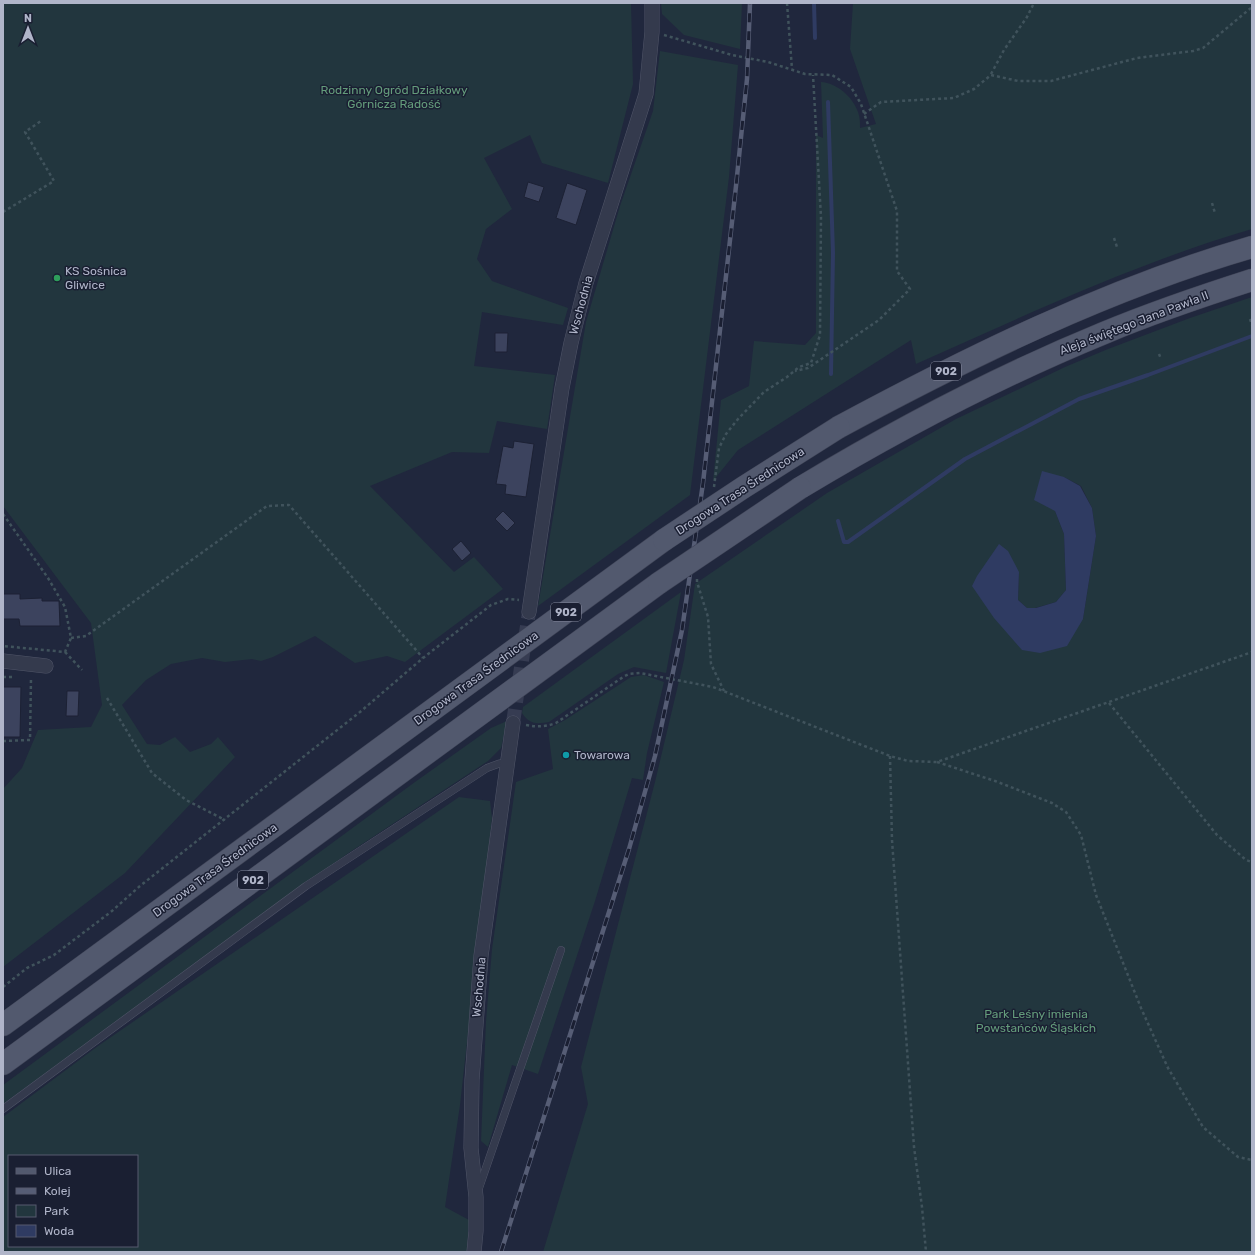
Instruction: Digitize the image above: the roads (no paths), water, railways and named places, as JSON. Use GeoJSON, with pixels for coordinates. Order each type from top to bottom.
{"type":"FeatureCollection","features":[{"type":"Feature","properties":{"kind":"main road","name":"Drogowa Trasa Średnicowa"},"geometry":{"type":"LineString","coordinates":[[3,1025],[664,540],[839,427],[927,380],[1055,320],[1171,274],[1252,247]]}},
{"type":"Feature","properties":{"kind":"main road","name":"Aleja świętego Jana Pawła II"},"geometry":{"type":"LineString","coordinates":[[3,1064],[659,583],[800,488],[940,408],[1018,370],[1104,332],[1184,302],[1252,280]]}},
{"type":"Feature","properties":{"kind":"street","name":"Wschodnia"},"geometry":{"type":"LineString","coordinates":[[530,607],[562,388],[573,332],[586,283],[646,94],[652,32],[652,3]]}},
{"type":"Feature","properties":{"kind":"street"},"geometry":{"type":"LineString","coordinates":[[3,661],[46,666]]}},
{"type":"Feature","properties":{"kind":"street","name":"Wschodnia"},"geometry":{"type":"LineString","coordinates":[[474,1252],[476,1197],[471,1148],[472,1080],[481,956],[513,723]]}},
{"type":"Feature","properties":{"kind":"lane"},"geometry":{"type":"LineString","coordinates":[[3,1109],[306,886],[488,768],[507,762]]}},
{"type":"Feature","properties":{"kind":"lane"},"geometry":{"type":"LineString","coordinates":[[476,1197],[561,950]]}},
{"type":"Feature","properties":{"kind":"water"},"geometry":{"type":"Polygon","coordinates":[[[1042,471],[1064,477],[1080,486],[1092,508],[1096,536],[1083,619],[1067,646],[1040,653],[1022,650],[994,618],[972,586],[977,576],[999,544],[1008,551],[1019,572],[1018,600],[1027,608],[1036,608],[1056,602],[1066,590],[1064,534],[1055,511],[1034,500],[1042,471]]]}},
{"type":"Feature","properties":{"kind":"waterway"},"geometry":{"type":"LineString","coordinates":[[814,3],[815,38]]}},
{"type":"Feature","properties":{"kind":"waterway"},"geometry":{"type":"LineString","coordinates":[[828,102],[833,253],[831,374]]}},
{"type":"Feature","properties":{"kind":"waterway"},"geometry":{"type":"LineString","coordinates":[[838,521],[844,542],[848,542],[965,459],[1079,399],[1252,336]]}},
{"type":"Feature","properties":{"kind":"tunnel"},"geometry":{"type":"LineString","coordinates":[[513,723],[529,612]]}},
{"type":"Feature","properties":{"kind":"railway"},"geometry":{"type":"LineString","coordinates":[[501,1252],[629,849],[655,756],[682,630],[703,483],[736,186],[747,79],[750,3]]}},
{"type":"Feature","properties":{"kind":"place","name":"KS Sośnica Gliwice"},"geometry":{"type":"Point","coordinates":[57,278]}},
{"type":"Feature","properties":{"kind":"place","name":"Towarowa"},"geometry":{"type":"Point","coordinates":[566,755]}},
{"type":"Feature","properties":{"kind":"park label","name":"Rodzinny Ogród Działkowy Górnicza Radość"},"geometry":{"type":"Point","coordinates":[394,97]}},
{"type":"Feature","properties":{"kind":"park label","name":"Park Leśny imienia Powstańców Śląskich"},"geometry":{"type":"Point","coordinates":[1036,1021]}}]}
